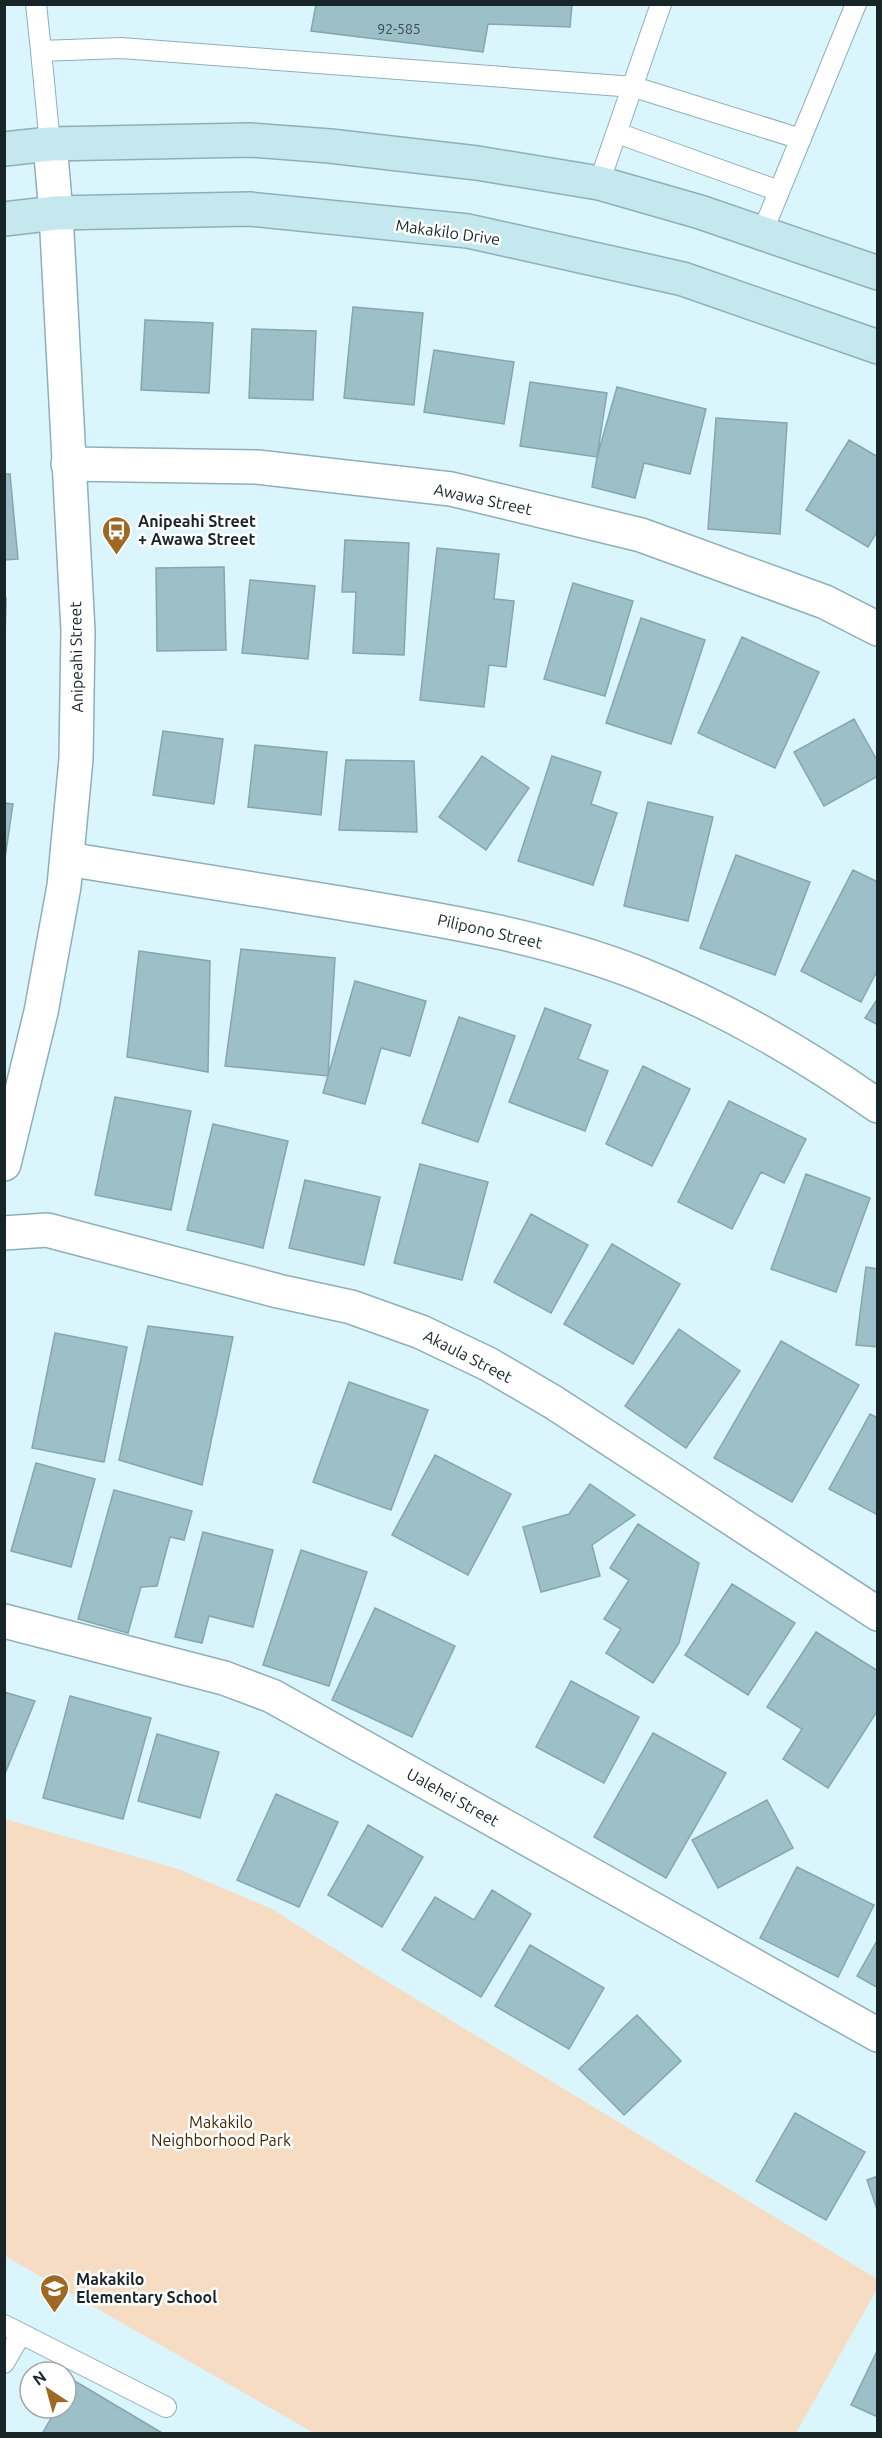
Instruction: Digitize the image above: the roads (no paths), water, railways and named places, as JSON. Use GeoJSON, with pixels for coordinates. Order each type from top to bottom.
{"type":"FeatureCollection","features":[{"type":"Feature","properties":{"kind":"main road"},"geometry":{"type":"LineString","coordinates":[[4,149],[50,144],[262,141],[330,146],[477,163],[599,183],[700,212],[878,273]]}},
{"type":"Feature","properties":{"kind":"main road","name":"Makakilo Drive"},"geometry":{"type":"LineString","coordinates":[[4,219],[56,213],[249,209],[468,231],[683,279],[878,347]]}},
{"type":"Feature","properties":{"kind":"street","name":"Anipeahi Street"},"geometry":{"type":"LineString","coordinates":[[4,1164],[41,1012],[64,886],[76,759],[78,631],[56,213],[50,144]]}},
{"type":"Feature","properties":{"kind":"street","name":"Awawa Street"},"geometry":{"type":"LineString","coordinates":[[69,465],[257,467],[451,489],[641,535],[825,602],[878,629]]}},
{"type":"Feature","properties":{"kind":"street","name":"Pilipono Street"},"geometry":{"type":"LineString","coordinates":[[67,859],[442,920],[542,942],[639,974],[733,1015],[821,1066],[878,1106]]}},
{"type":"Feature","properties":{"kind":"street","name":"Akaula Street"},"geometry":{"type":"LineString","coordinates":[[4,1233],[47,1230],[278,1291],[351,1307],[421,1332],[488,1364],[553,1402],[878,1614]]}},
{"type":"Feature","properties":{"kind":"street","name":"Ualehei Street"},"geometry":{"type":"LineString","coordinates":[[4,1621],[224,1678],[272,1696],[878,2035]]}},
{"type":"Feature","properties":{"kind":"lane"},"geometry":{"type":"LineString","coordinates":[[36,4],[50,144]]}},
{"type":"Feature","properties":{"kind":"lane"},"geometry":{"type":"LineString","coordinates":[[599,183],[661,4]]}},
{"type":"Feature","properties":{"kind":"lane"},"geometry":{"type":"LineString","coordinates":[[762,233],[856,4]]}},
{"type":"Feature","properties":{"kind":"lane"},"geometry":{"type":"LineString","coordinates":[[41,51],[121,48],[634,87],[801,139]]}},
{"type":"Feature","properties":{"kind":"lane"},"geometry":{"type":"LineString","coordinates":[[617,133],[779,191]]}},
{"type":"Feature","properties":{"kind":"lane"},"geometry":{"type":"LineString","coordinates":[[4,2363],[13,2329],[166,2407]]}},
{"type":"Feature","properties":{"kind":"place","name":"Anipeahi Street + Awawa Street"},"geometry":{"type":"Point","coordinates":[117,556]}},
{"type":"Feature","properties":{"kind":"place","name":"Makakilo Elementary School"},"geometry":{"type":"Point","coordinates":[55,2314]}},
{"type":"Feature","properties":{"kind":"park label","name":"Makakilo Neighborhood Park"},"geometry":{"type":"Point","coordinates":[221,2131]}}]}
